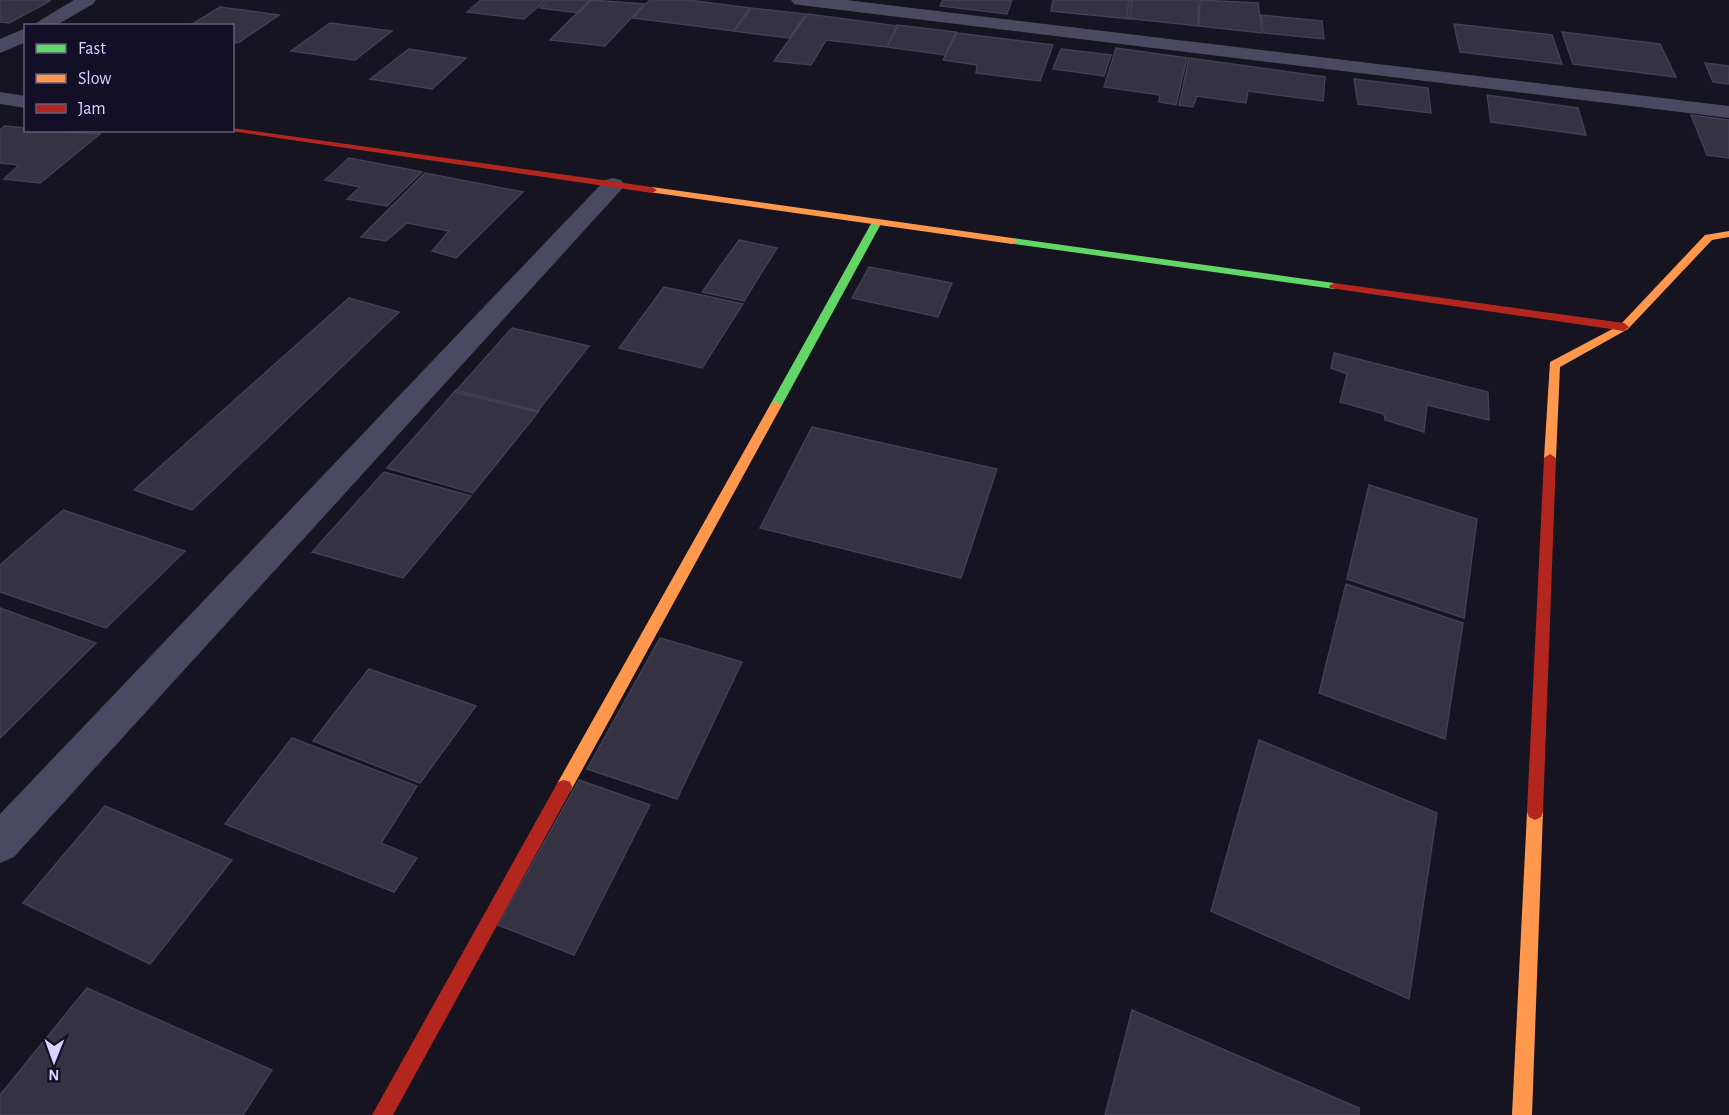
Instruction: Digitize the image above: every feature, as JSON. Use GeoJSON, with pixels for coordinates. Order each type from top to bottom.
{"type":"FeatureCollection","features":[{"type":"Feature","properties":{"kind":"street"},"geometry":{"type":"LineString","coordinates":[[44,24],[87,0]]}},
{"type":"Feature","properties":{"kind":"street"},"geometry":{"type":"LineString","coordinates":[[800,0],[1729,112]]}},
{"type":"Feature","properties":{"kind":"street"},"geometry":{"type":"LineString","coordinates":[[0,48],[24,35]]}},
{"type":"Feature","properties":{"kind":"street"},"geometry":{"type":"LineString","coordinates":[[0,98],[24,102]]}},
{"type":"Feature","properties":{"kind":"street"},"geometry":{"type":"LineString","coordinates":[[234,131],[1624,327]]}},
{"type":"Feature","properties":{"kind":"street"},"geometry":{"type":"LineString","coordinates":[[0,843],[613,185]]}},
{"type":"Feature","properties":{"kind":"street"},"geometry":{"type":"LineString","coordinates":[[382,1115],[878,222]]}},
{"type":"Feature","properties":{"kind":"street"},"geometry":{"type":"LineString","coordinates":[[1522,1115],[1554,365],[1624,327],[1709,237],[1729,234]]}},
{"type":"Feature","properties":{"kind":"building"},"geometry":{"type":"Polygon","coordinates":[[[0,0],[50,1],[9,23],[0,22],[0,0]]]}},
{"type":"Feature","properties":{"kind":"building"},"geometry":{"type":"Polygon","coordinates":[[[481,0],[546,0],[524,19],[467,12],[481,0]]]}},
{"type":"Feature","properties":{"kind":"building"},"geometry":{"type":"Polygon","coordinates":[[[549,0],[591,0],[579,13],[540,8],[549,0]]]}},
{"type":"Feature","properties":{"kind":"building"},"geometry":{"type":"Polygon","coordinates":[[[590,0],[644,4],[605,46],[550,40],[590,0]]]}},
{"type":"Feature","properties":{"kind":"building"},"geometry":{"type":"Polygon","coordinates":[[[650,0],[688,0],[751,8],[734,31],[633,18],[650,0]]]}},
{"type":"Feature","properties":{"kind":"building"},"geometry":{"type":"Polygon","coordinates":[[[943,0],[1012,0],[1007,14],[940,6],[943,0]]]}},
{"type":"Feature","properties":{"kind":"building"},"geometry":{"type":"Polygon","coordinates":[[[1053,0],[1132,0],[1130,19],[1051,11],[1053,0]]]}},
{"type":"Feature","properties":{"kind":"building"},"geometry":{"type":"Polygon","coordinates":[[[1129,0],[1198,0],[1198,26],[1126,18],[1129,0]]]}},
{"type":"Feature","properties":{"kind":"building"},"geometry":{"type":"Polygon","coordinates":[[[1200,0],[1258,3],[1262,33],[1199,26],[1200,0]]]}},
{"type":"Feature","properties":{"kind":"building"},"geometry":{"type":"Polygon","coordinates":[[[220,7],[279,15],[238,43],[234,42],[234,24],[192,24],[220,7]]]}},
{"type":"Feature","properties":{"kind":"building"},"geometry":{"type":"Polygon","coordinates":[[[750,8],[806,14],[789,38],[733,31],[750,8]]]}},
{"type":"Feature","properties":{"kind":"building"},"geometry":{"type":"Polygon","coordinates":[[[808,14],[898,26],[887,47],[826,40],[811,65],[774,61],[808,14]]]}},
{"type":"Feature","properties":{"kind":"building"},"geometry":{"type":"Polygon","coordinates":[[[1261,15],[1322,21],[1324,39],[1264,33],[1261,15]]]}},
{"type":"Feature","properties":{"kind":"building"},"geometry":{"type":"Polygon","coordinates":[[[330,23],[392,31],[355,60],[291,51],[330,23]]]}},
{"type":"Feature","properties":{"kind":"building"},"geometry":{"type":"Polygon","coordinates":[[[1454,24],[1552,35],[1562,64],[1460,52],[1454,24]]]}},
{"type":"Feature","properties":{"kind":"building"},"geometry":{"type":"Polygon","coordinates":[[[897,25],[956,32],[945,55],[887,47],[897,25]]]}},
{"type":"Feature","properties":{"kind":"building"},"geometry":{"type":"Polygon","coordinates":[[[1562,32],[1660,44],[1676,77],[1573,64],[1562,32]]]}},
{"type":"Feature","properties":{"kind":"building"},"geometry":{"type":"Polygon","coordinates":[[[957,33],[1053,45],[1040,81],[976,73],[977,65],[943,60],[957,33]]]}},
{"type":"Feature","properties":{"kind":"building"},"geometry":{"type":"Polygon","coordinates":[[[1116,48],[1187,58],[1176,105],[1159,102],[1160,95],[1104,87],[1116,48]]]}},
{"type":"Feature","properties":{"kind":"building"},"geometry":{"type":"Polygon","coordinates":[[[409,49],[466,58],[432,89],[370,79],[409,49]]]}},
{"type":"Feature","properties":{"kind":"building"},"geometry":{"type":"Polygon","coordinates":[[[1061,49],[1111,55],[1104,76],[1053,69],[1061,49]]]}},
{"type":"Feature","properties":{"kind":"building"},"geometry":{"type":"Polygon","coordinates":[[[1189,58],[1325,77],[1323,101],[1248,91],[1246,103],[1197,96],[1193,107],[1179,105],[1189,58]]]}},
{"type":"Feature","properties":{"kind":"building"},"geometry":{"type":"Polygon","coordinates":[[[1705,63],[1729,66],[1729,84],[1713,82],[1705,63]]]}},
{"type":"Feature","properties":{"kind":"building"},"geometry":{"type":"Polygon","coordinates":[[[1354,79],[1428,88],[1431,113],[1358,104],[1354,79]]]}},
{"type":"Feature","properties":{"kind":"building"},"geometry":{"type":"Polygon","coordinates":[[[1487,95],[1578,108],[1586,135],[1491,122],[1487,95]]]}},
{"type":"Feature","properties":{"kind":"building"},"geometry":{"type":"Polygon","coordinates":[[[1691,115],[1729,120],[1729,158],[1707,155],[1691,115]]]}},
{"type":"Feature","properties":{"kind":"building"},"geometry":{"type":"Polygon","coordinates":[[[5,126],[24,128],[24,132],[100,134],[40,183],[4,179],[19,165],[0,163],[0,130],[5,126]]]}},
{"type":"Feature","properties":{"kind":"building"},"geometry":{"type":"Polygon","coordinates":[[[349,158],[422,172],[387,206],[347,199],[360,187],[325,180],[349,158]]]}},
{"type":"Feature","properties":{"kind":"building"},"geometry":{"type":"Polygon","coordinates":[[[425,173],[523,192],[456,258],[432,251],[449,231],[407,223],[386,241],[361,237],[425,173]]]}},
{"type":"Feature","properties":{"kind":"building"},"geometry":{"type":"Polygon","coordinates":[[[739,240],[777,248],[744,301],[702,292],[739,240]]]}},
{"type":"Feature","properties":{"kind":"building"},"geometry":{"type":"Polygon","coordinates":[[[869,267],[952,283],[938,317],[852,298],[869,267]]]}},
{"type":"Feature","properties":{"kind":"building"},"geometry":{"type":"Polygon","coordinates":[[[664,287],[743,304],[702,368],[619,348],[664,287]]]}},
{"type":"Feature","properties":{"kind":"building"},"geometry":{"type":"Polygon","coordinates":[[[349,298],[399,312],[192,510],[134,490],[349,298]]]}},
{"type":"Feature","properties":{"kind":"building"},"geometry":{"type":"Polygon","coordinates":[[[512,328],[589,346],[537,412],[455,392],[512,328]]]}},
{"type":"Feature","properties":{"kind":"building"},"geometry":{"type":"Polygon","coordinates":[[[1334,353],[1488,392],[1489,420],[1427,405],[1424,432],[1385,420],[1384,414],[1340,402],[1347,374],[1331,368],[1334,353]]]}},
{"type":"Feature","properties":{"kind":"building"},"geometry":{"type":"Polygon","coordinates":[[[456,390],[539,411],[473,493],[387,468],[456,390]]]}},
{"type":"Feature","properties":{"kind":"building"},"geometry":{"type":"Polygon","coordinates":[[[812,427],[997,469],[961,578],[760,528],[812,427]]]}},
{"type":"Feature","properties":{"kind":"building"},"geometry":{"type":"Polygon","coordinates":[[[384,472],[471,496],[403,578],[312,552],[384,472]]]}},
{"type":"Feature","properties":{"kind":"building"},"geometry":{"type":"Polygon","coordinates":[[[1369,485],[1477,519],[1464,618],[1347,579],[1369,485]]]}},
{"type":"Feature","properties":{"kind":"building"},"geometry":{"type":"Polygon","coordinates":[[[63,510],[185,551],[106,628],[0,592],[0,565],[63,510]]]}},
{"type":"Feature","properties":{"kind":"building"},"geometry":{"type":"Polygon","coordinates":[[[1346,584],[1463,623],[1445,739],[1319,693],[1346,584]]]}},
{"type":"Feature","properties":{"kind":"building"},"geometry":{"type":"Polygon","coordinates":[[[0,608],[96,643],[0,738],[0,608]]]}},
{"type":"Feature","properties":{"kind":"building"},"geometry":{"type":"Polygon","coordinates":[[[660,638],[742,662],[677,799],[587,769],[660,638]]]}},
{"type":"Feature","properties":{"kind":"building"},"geometry":{"type":"Polygon","coordinates":[[[369,669],[476,706],[420,783],[313,741],[369,669]]]}},
{"type":"Feature","properties":{"kind":"building"},"geometry":{"type":"Polygon","coordinates":[[[292,738],[417,786],[381,843],[417,858],[394,892],[225,824],[292,738]]]}},
{"type":"Feature","properties":{"kind":"building"},"geometry":{"type":"Polygon","coordinates":[[[1259,740],[1437,813],[1409,999],[1211,911],[1259,740]]]}},
{"type":"Feature","properties":{"kind":"building"},"geometry":{"type":"Polygon","coordinates":[[[579,780],[650,805],[574,955],[498,925],[579,780]]]}},
{"type":"Feature","properties":{"kind":"building"},"geometry":{"type":"Polygon","coordinates":[[[105,806],[232,860],[150,964],[23,903],[105,806]]]}},
{"type":"Feature","properties":{"kind":"building"},"geometry":{"type":"Polygon","coordinates":[[[87,988],[272,1070],[243,1115],[0,1115],[0,1095],[87,988]]]}},
{"type":"Feature","properties":{"kind":"building"},"geometry":{"type":"Polygon","coordinates":[[[1132,1010],[1359,1108],[1359,1115],[1105,1115],[1132,1010]]]}},
{"type":"Feature","properties":{"kind":"traffic: fast"},"geometry":{"type":"LineString","coordinates":[[776,405],[877,222]]}},
{"type":"Feature","properties":{"kind":"traffic: fast"},"geometry":{"type":"LineString","coordinates":[[1012,241],[1334,286]]}},
{"type":"Feature","properties":{"kind":"traffic: slow"},"geometry":{"type":"LineString","coordinates":[[652,190],[1012,241]]}},
{"type":"Feature","properties":{"kind":"traffic: slow"},"geometry":{"type":"LineString","coordinates":[[1550,458],[1554,365],[1624,327],[1709,237],[1729,234]]}},
{"type":"Feature","properties":{"kind":"traffic: slow"},"geometry":{"type":"LineString","coordinates":[[564,787],[776,405]]}},
{"type":"Feature","properties":{"kind":"traffic: slow"},"geometry":{"type":"LineString","coordinates":[[1522,1115],[1535,812]]}},
{"type":"Feature","properties":{"kind":"traffic: jam"},"geometry":{"type":"LineString","coordinates":[[234,131],[652,190]]}},
{"type":"Feature","properties":{"kind":"traffic: jam"},"geometry":{"type":"LineString","coordinates":[[1334,286],[1624,327]]}},
{"type":"Feature","properties":{"kind":"traffic: jam"},"geometry":{"type":"LineString","coordinates":[[1535,812],[1550,458]]}},
{"type":"Feature","properties":{"kind":"traffic: jam"},"geometry":{"type":"LineString","coordinates":[[382,1115],[564,787]]}}]}
